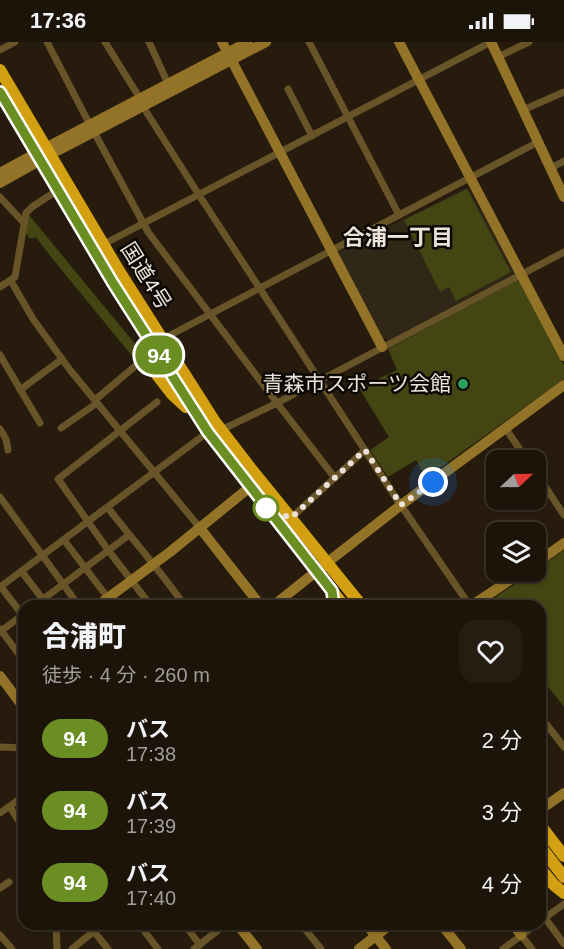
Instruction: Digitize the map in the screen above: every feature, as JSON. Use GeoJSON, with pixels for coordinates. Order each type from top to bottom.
{"type":"FeatureCollection","features":[{"type":"Feature","properties":{"kind":"highway","name":"国道4号"},"geometry":{"type":"LineString","coordinates":[[0,70],[43,154]]}},
{"type":"Feature","properties":{"kind":"highway","name":"国道4号"},"geometry":{"type":"LineString","coordinates":[[0,92],[43,154],[198,417],[215,431],[291,518],[357,600]]}},
{"type":"Feature","properties":{"kind":"highway","name":"国道4号"},"geometry":{"type":"LineString","coordinates":[[156,344],[250,487],[339,600]]}},
{"type":"Feature","properties":{"kind":"highway"},"geometry":{"type":"LineString","coordinates":[[332,591],[333,600]]}},
{"type":"Feature","properties":{"kind":"highway"},"geometry":{"type":"LineString","coordinates":[[546,832],[562,852]]}},
{"type":"Feature","properties":{"kind":"highway"},"geometry":{"type":"LineString","coordinates":[[546,854],[564,877]]}},
{"type":"Feature","properties":{"kind":"highway"},"geometry":{"type":"LineString","coordinates":[[546,875],[564,892]]}},
{"type":"Feature","properties":{"kind":"street"},"geometry":{"type":"LineString","coordinates":[[0,50],[15,42]]}},
{"type":"Feature","properties":{"kind":"street"},"geometry":{"type":"LineString","coordinates":[[47,42],[143,224],[335,478]]}},
{"type":"Feature","properties":{"kind":"street"},"geometry":{"type":"LineString","coordinates":[[105,42],[199,195],[401,505],[467,600]]}},
{"type":"Feature","properties":{"kind":"street"},"geometry":{"type":"LineString","coordinates":[[149,42],[170,88]]}},
{"type":"Feature","properties":{"kind":"street"},"geometry":{"type":"LineString","coordinates":[[222,42],[382,347]]}},
{"type":"Feature","properties":{"kind":"street"},"geometry":{"type":"LineString","coordinates":[[229,57],[248,42]]}},
{"type":"Feature","properties":{"kind":"street"},"geometry":{"type":"LineString","coordinates":[[0,173],[43,154],[229,57],[266,42]]}},
{"type":"Feature","properties":{"kind":"street"},"geometry":{"type":"LineString","coordinates":[[309,42],[399,215]]}},
{"type":"Feature","properties":{"kind":"street"},"geometry":{"type":"LineString","coordinates":[[399,42],[564,356]]}},
{"type":"Feature","properties":{"kind":"street"},"geometry":{"type":"LineString","coordinates":[[98,247],[491,42],[564,197]]}},
{"type":"Feature","properties":{"kind":"street"},"geometry":{"type":"LineString","coordinates":[[498,57],[529,42]]}},
{"type":"Feature","properties":{"kind":"street"},"geometry":{"type":"LineString","coordinates":[[288,88],[312,136]]}},
{"type":"Feature","properties":{"kind":"street"},"geometry":{"type":"LineString","coordinates":[[523,110],[564,92]]}},
{"type":"Feature","properties":{"kind":"street"},"geometry":{"type":"LineString","coordinates":[[156,344],[259,287],[538,142]]}},
{"type":"Feature","properties":{"kind":"street"},"geometry":{"type":"LineString","coordinates":[[0,183],[43,154]]}},
{"type":"Feature","properties":{"kind":"street"},"geometry":{"type":"LineString","coordinates":[[550,168],[564,161]]}},
{"type":"Feature","properties":{"kind":"street"},"geometry":{"type":"LineString","coordinates":[[0,287],[15,277],[27,211],[63,187]]}},
{"type":"Feature","properties":{"kind":"street"},"geometry":{"type":"LineString","coordinates":[[0,197],[24,222]]}},
{"type":"Feature","properties":{"kind":"street"},"geometry":{"type":"LineString","coordinates":[[18,608],[1,585],[215,431],[277,403],[564,252]]}},
{"type":"Feature","properties":{"kind":"street"},"geometry":{"type":"LineString","coordinates":[[11,281],[33,319],[62,359],[256,600]]}},
{"type":"Feature","properties":{"kind":"street"},"geometry":{"type":"LineString","coordinates":[[0,356],[40,423]]}},
{"type":"Feature","properties":{"kind":"street"},"geometry":{"type":"LineString","coordinates":[[20,390],[62,359]]}},
{"type":"Feature","properties":{"kind":"street"},"geometry":{"type":"LineString","coordinates":[[61,428],[96,402],[140,362]]}},
{"type":"Feature","properties":{"kind":"street"},"geometry":{"type":"LineString","coordinates":[[280,600],[401,505],[564,385]]}},
{"type":"Feature","properties":{"kind":"street"},"geometry":{"type":"LineString","coordinates":[[146,600],[88,523],[58,478],[157,402]]}},
{"type":"Feature","properties":{"kind":"street"},"geometry":{"type":"LineString","coordinates":[[0,429],[6,439],[8,450]]}},
{"type":"Feature","properties":{"kind":"street"},"geometry":{"type":"LineString","coordinates":[[506,429],[520,450]]}},
{"type":"Feature","properties":{"kind":"street"},"geometry":{"type":"LineString","coordinates":[[291,518],[365,450]]}},
{"type":"Feature","properties":{"kind":"street"},"geometry":{"type":"LineString","coordinates":[[114,600],[131,580],[250,487]]}},
{"type":"Feature","properties":{"kind":"street"},"geometry":{"type":"LineString","coordinates":[[546,487],[564,515]]}},
{"type":"Feature","properties":{"kind":"street"},"geometry":{"type":"LineString","coordinates":[[0,498],[75,600]]}},
{"type":"Feature","properties":{"kind":"street"},"geometry":{"type":"LineString","coordinates":[[108,508],[180,600]]}},
{"type":"Feature","properties":{"kind":"street"},"geometry":{"type":"LineString","coordinates":[[48,600],[63,584],[129,535]]}},
{"type":"Feature","properties":{"kind":"street"},"geometry":{"type":"LineString","coordinates":[[64,540],[110,600]]}},
{"type":"Feature","properties":{"kind":"street"},"geometry":{"type":"LineString","coordinates":[[546,556],[564,543]]}},
{"type":"Feature","properties":{"kind":"street"},"geometry":{"type":"LineString","coordinates":[[22,572],[43,600]]}},
{"type":"Feature","properties":{"kind":"street"},"geometry":{"type":"LineString","coordinates":[[480,600],[507,582]]}},
{"type":"Feature","properties":{"kind":"street"},"geometry":{"type":"LineString","coordinates":[[18,618],[1,630],[18,653]]}},
{"type":"Feature","properties":{"kind":"street"},"geometry":{"type":"LineString","coordinates":[[0,676],[18,700]]}},
{"type":"Feature","properties":{"kind":"street"},"geometry":{"type":"LineString","coordinates":[[546,724],[564,747]]}},
{"type":"Feature","properties":{"kind":"street"},"geometry":{"type":"LineString","coordinates":[[0,747],[18,748]]}},
{"type":"Feature","properties":{"kind":"street"},"geometry":{"type":"LineString","coordinates":[[546,806],[564,793]]}},
{"type":"Feature","properties":{"kind":"street"},"geometry":{"type":"LineString","coordinates":[[0,813],[18,800]]}},
{"type":"Feature","properties":{"kind":"street"},"geometry":{"type":"LineString","coordinates":[[9,807],[18,820]]}},
{"type":"Feature","properties":{"kind":"street"},"geometry":{"type":"LineString","coordinates":[[0,888],[9,882]]}},
{"type":"Feature","properties":{"kind":"street"},"geometry":{"type":"LineString","coordinates":[[546,917],[564,904]]}},
{"type":"Feature","properties":{"kind":"street"},"geometry":{"type":"LineString","coordinates":[[546,926],[564,944]]}},
{"type":"Feature","properties":{"kind":"street"},"geometry":{"type":"LineString","coordinates":[[56,930],[57,949]]}},
{"type":"Feature","properties":{"kind":"street"},"geometry":{"type":"LineString","coordinates":[[144,930],[158,949]]}},
{"type":"Feature","properties":{"kind":"street"},"geometry":{"type":"LineString","coordinates":[[187,930],[197,947],[218,930]]}},
{"type":"Feature","properties":{"kind":"street"},"geometry":{"type":"LineString","coordinates":[[242,930],[257,949]]}},
{"type":"Feature","properties":{"kind":"street"},"geometry":{"type":"LineString","coordinates":[[306,930],[321,949]]}},
{"type":"Feature","properties":{"kind":"street"},"geometry":{"type":"LineString","coordinates":[[370,930],[386,949]]}},
{"type":"Feature","properties":{"kind":"street"},"geometry":{"type":"LineString","coordinates":[[359,949],[383,930]]}},
{"type":"Feature","properties":{"kind":"street"},"geometry":{"type":"LineString","coordinates":[[446,930],[461,949]]}},
{"type":"Feature","properties":{"kind":"street"},"geometry":{"type":"LineString","coordinates":[[517,930],[532,949]]}},
{"type":"Feature","properties":{"kind":"street"},"geometry":{"type":"LineString","coordinates":[[503,949],[528,930]]}},
{"type":"Feature","properties":{"kind":"street"},"geometry":{"type":"LineString","coordinates":[[72,949],[94,931],[108,949]]}},
{"type":"Feature","properties":{"kind":"street"},"geometry":{"type":"LineString","coordinates":[[0,935],[12,949]]}},
{"type":"Feature","properties":{"kind":"shaded area"},"geometry":{"type":"Polygon","coordinates":[[[468,187],[516,273],[389,340],[383,338],[336,253],[468,187]]]}},
{"type":"Feature","properties":{"kind":"shaded area"},"geometry":{"type":"Polygon","coordinates":[[[467,189],[511,272],[456,301],[449,287],[440,292],[404,220],[467,189]]]}},
{"type":"Feature","properties":{"kind":"shaded area"},"geometry":{"type":"Polygon","coordinates":[[[29,215],[145,356],[137,362],[36,237],[30,239],[25,232],[29,215]]]}},
{"type":"Feature","properties":{"kind":"shaded area","name":"青森市スポーツ会館"},"geometry":{"type":"Polygon","coordinates":[[[517,280],[521,282],[564,365],[564,379],[426,478],[416,460],[388,477],[370,450],[389,437],[359,388],[397,370],[388,349],[517,280]]]}},
{"type":"Feature","properties":{"kind":"shaded area"},"geometry":{"type":"Polygon","coordinates":[[[564,550],[564,707],[546,684],[546,600],[491,600],[518,582],[546,582],[546,563],[564,550]]]}},
{"type":"Feature","properties":{"kind":"bus line","name":"94"},"geometry":{"type":"LineString","coordinates":[[0,92],[113,283],[198,417],[332,591],[333,600]]}},
{"type":"Feature","properties":{"kind":"place","name":"青森市スポーツ会館"},"geometry":{"type":"Point","coordinates":[463,384]}},
{"type":"Feature","properties":{"kind":"district","name":"合浦一丁目"},"geometry":{"type":"Point","coordinates":[398,237]}},
{"type":"Feature","properties":{"kind":"route"},"geometry":{"type":"LineString","coordinates":[[266,508],[291,518],[365,450],[401,505],[433,482]]}}]}
